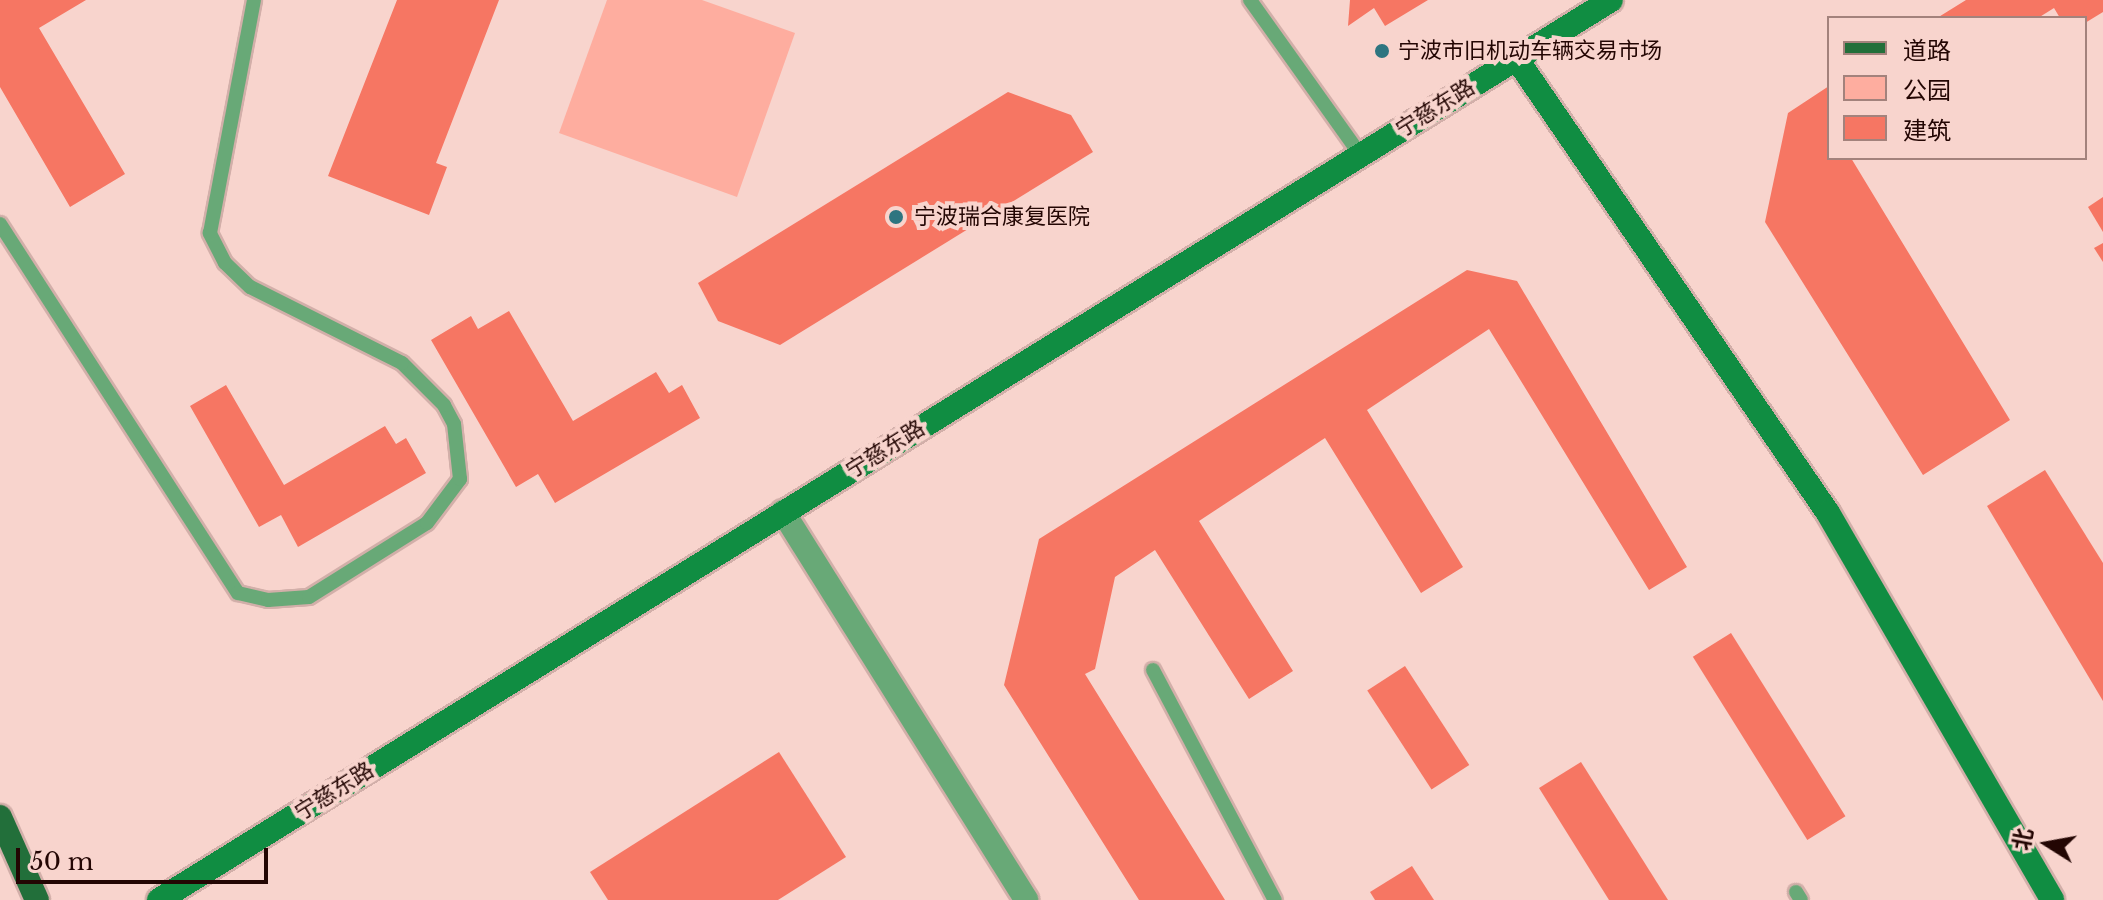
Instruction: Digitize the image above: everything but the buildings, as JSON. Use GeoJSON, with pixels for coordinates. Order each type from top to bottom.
{"type":"FeatureCollection","features":[{"type":"Feature","properties":{"kind":"main road","name":"宁慈东路"},"geometry":{"type":"LineString","coordinates":[[159,900],[1611,0]]}},
{"type":"Feature","properties":{"kind":"main road"},"geometry":{"type":"LineString","coordinates":[[1516,58],[1828,513],[2052,900]]}},
{"type":"Feature","properties":{"kind":"main road"},"geometry":{"type":"LineString","coordinates":[[0,817],[37,900]]}},
{"type":"Feature","properties":{"kind":"street"},"geometry":{"type":"LineString","coordinates":[[783,512],[1026,900]]}},
{"type":"Feature","properties":{"kind":"lane"},"geometry":{"type":"LineString","coordinates":[[0,224],[238,593],[268,600],[309,597],[427,523],[460,479],[454,424],[444,405],[402,363],[250,287],[225,263],[210,233],[254,0]]}},
{"type":"Feature","properties":{"kind":"lane"},"geometry":{"type":"LineString","coordinates":[[1250,0],[1360,154]]}},
{"type":"Feature","properties":{"kind":"lane"},"geometry":{"type":"LineString","coordinates":[[1153,670],[1275,900]]}},
{"type":"Feature","properties":{"kind":"green space"},"geometry":{"type":"Polygon","coordinates":[[[607,0],[702,0],[795,33],[737,197],[559,133],[607,0]]]}},
{"type":"Feature","properties":{"kind":"place","name":"宁波市旧机动车辆交易市场"},"geometry":{"type":"Point","coordinates":[1382,51]}},
{"type":"Feature","properties":{"kind":"place","name":"宁波瑞合康复医院"},"geometry":{"type":"Point","coordinates":[896,217]}}]}
